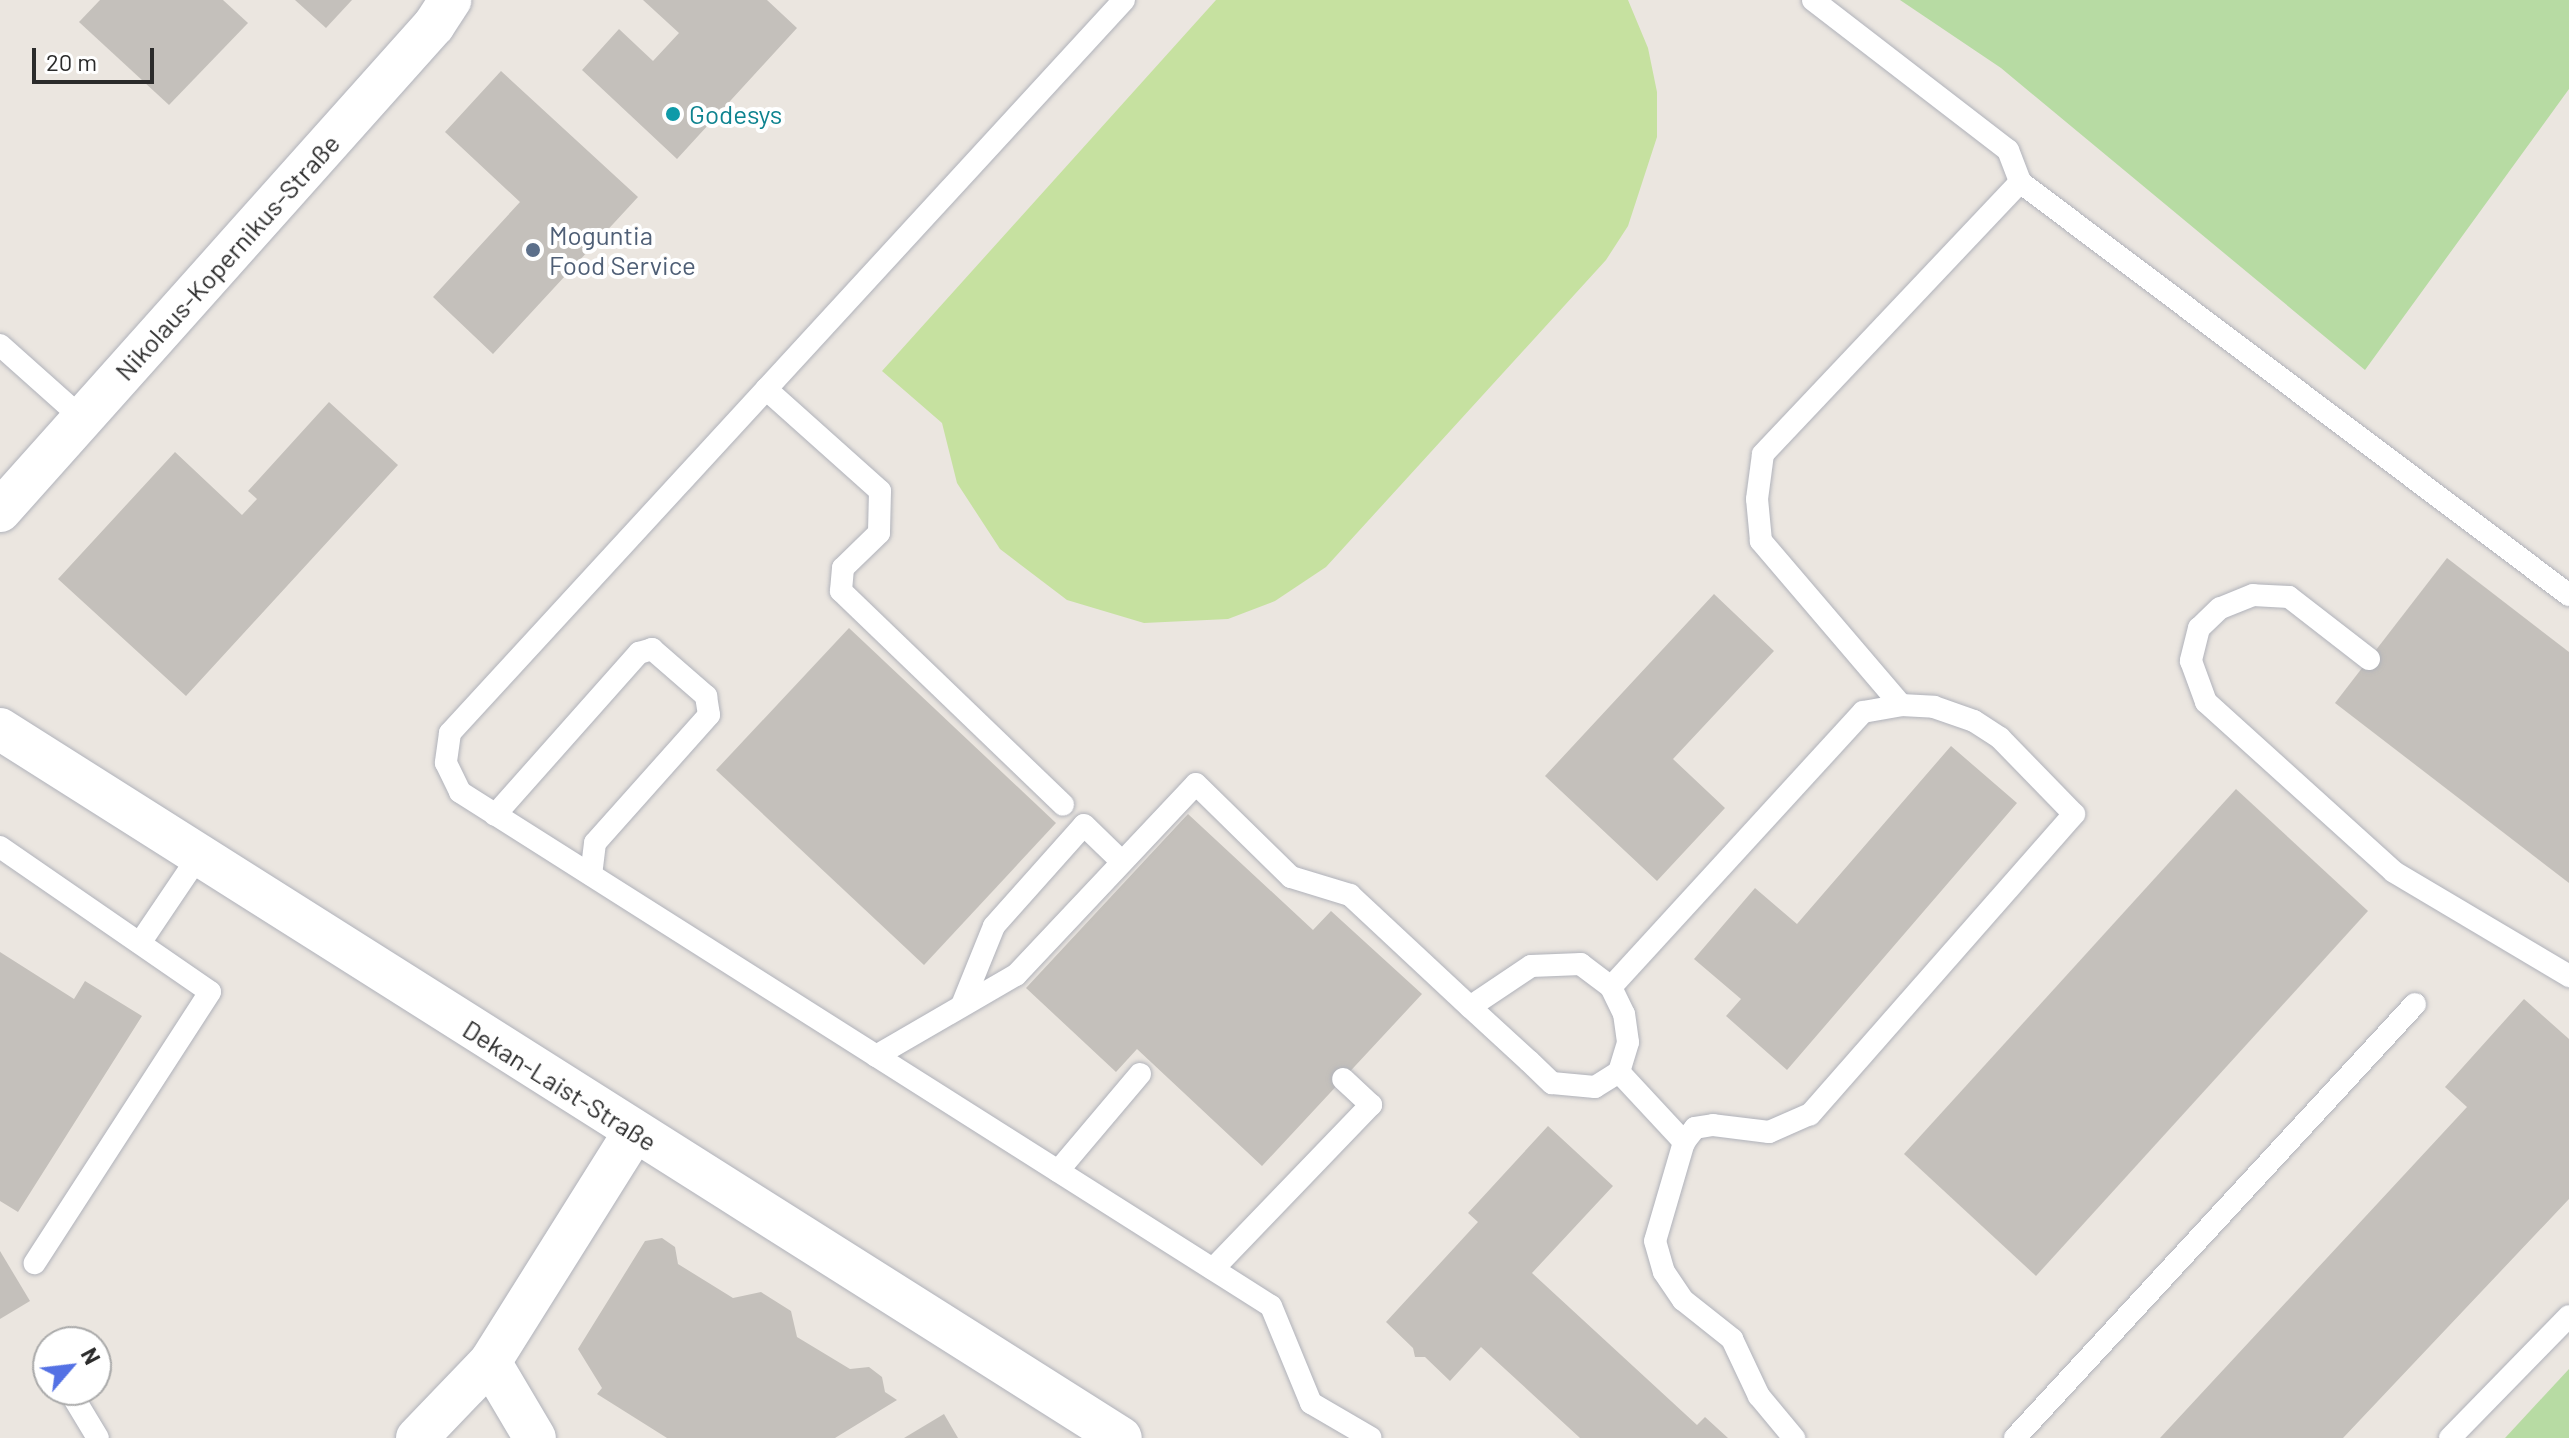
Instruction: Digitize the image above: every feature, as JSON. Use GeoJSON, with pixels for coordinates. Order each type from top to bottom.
{"type":"FeatureCollection","features":[{"type":"Feature","properties":{"kind":"street","name":"Nikolaus-Kopernikus-Straße"},"geometry":{"type":"LineString","coordinates":[[0,511],[434,25],[450,0]]}},
{"type":"Feature","properties":{"kind":"street","name":"Dekan-Laist-Straße"},"geometry":{"type":"LineString","coordinates":[[0,729],[1121,1438]]}},
{"type":"Feature","properties":{"kind":"street"},"geometry":{"type":"LineString","coordinates":[[417,1438],[490,1362],[634,1132]]}},
{"type":"Feature","properties":{"kind":"street"},"geometry":{"type":"LineString","coordinates":[[490,1362],[535,1438]]}},
{"type":"Feature","properties":{"kind":"lane"},"geometry":{"type":"LineString","coordinates":[[1124,0],[450,733],[446,763],[460,792],[1271,1306],[1311,1403],[1371,1438]]}},
{"type":"Feature","properties":{"kind":"lane"},"geometry":{"type":"LineString","coordinates":[[1813,0],[2008,150],[2020,182],[2569,595]]}},
{"type":"Feature","properties":{"kind":"lane"},"geometry":{"type":"LineString","coordinates":[[1901,705],[1761,541],[1757,499],[1763,454],[2020,182]]}},
{"type":"Feature","properties":{"kind":"lane"},"geometry":{"type":"LineString","coordinates":[[0,345],[82,418]]}},
{"type":"Feature","properties":{"kind":"lane"},"geometry":{"type":"LineString","coordinates":[[766,389],[880,491],[879,533],[843,568],[841,591],[1063,805]]}},
{"type":"Feature","properties":{"kind":"lane"},"geometry":{"type":"LineString","coordinates":[[2369,659],[2289,597],[2253,595],[2220,608],[2199,628],[2191,661],[2206,702],[2394,872],[2569,976]]}},
{"type":"Feature","properties":{"kind":"lane"},"geometry":{"type":"LineString","coordinates":[[495,815],[639,653],[652,649],[706,696],[709,715],[595,843],[591,875]]}},
{"type":"Feature","properties":{"kind":"lane"},"geometry":{"type":"LineString","coordinates":[[1611,987],[1841,730],[1863,712],[1901,705],[1934,707],[1974,721],[2000,738],[2074,814],[1810,1114],[1769,1132],[1713,1125],[1695,1128],[1684,1142],[1655,1241],[1664,1272],[1683,1300],[1732,1339],[1759,1396],[1794,1438]]}},
{"type":"Feature","properties":{"kind":"lane"},"geometry":{"type":"LineString","coordinates":[[876,1056],[1016,975],[1196,784],[1291,877],[1350,895],[1470,1007],[1552,1083],[1595,1087],[1619,1072],[1628,1042],[1624,1014],[1611,987],[1581,964],[1531,966],[1470,1007]]}},
{"type":"Feature","properties":{"kind":"lane"},"geometry":{"type":"LineString","coordinates":[[962,1005],[994,926],[1084,825],[1122,862]]}},
{"type":"Feature","properties":{"kind":"lane"},"geometry":{"type":"LineString","coordinates":[[0,847],[210,992],[35,1263]]}},
{"type":"Feature","properties":{"kind":"lane"},"geometry":{"type":"LineString","coordinates":[[140,943],[198,857]]}},
{"type":"Feature","properties":{"kind":"lane"},"geometry":{"type":"LineString","coordinates":[[2015,1438],[2415,1004]]}},
{"type":"Feature","properties":{"kind":"lane"},"geometry":{"type":"LineString","coordinates":[[1619,1072],[1684,1142]]}},
{"type":"Feature","properties":{"kind":"lane"},"geometry":{"type":"LineString","coordinates":[[1058,1171],[1140,1074]]}},
{"type":"Feature","properties":{"kind":"lane"},"geometry":{"type":"LineString","coordinates":[[1213,1269],[1371,1105],[1343,1079]]}},
{"type":"Feature","properties":{"kind":"lane"},"geometry":{"type":"LineString","coordinates":[[2450,1438],[2569,1316]]}},
{"type":"Feature","properties":{"kind":"lane"},"geometry":{"type":"LineString","coordinates":[[79,1406],[98,1438]]}},
{"type":"Feature","properties":{"kind":"green space"},"geometry":{"type":"Polygon","coordinates":[[[1216,0],[1628,0],[1648,48],[1657,92],[1657,137],[1628,226],[1606,260],[1326,567],[1275,601],[1228,619],[1144,623],[1067,600],[1000,549],[957,483],[942,423],[882,371],[1216,0]]]}},
{"type":"Feature","properties":{"kind":"green space"},"geometry":{"type":"Polygon","coordinates":[[[1900,0],[2569,0],[2569,89],[2365,370],[2001,68],[1900,0]]]}},
{"type":"Feature","properties":{"kind":"green space"},"geometry":{"type":"Polygon","coordinates":[[[2569,1369],[2569,1438],[2505,1438],[2569,1369]]]}},
{"type":"Feature","properties":{"kind":"building"},"geometry":{"type":"Polygon","coordinates":[[[100,0],[223,0],[248,23],[169,105],[79,22],[100,0]]]}},
{"type":"Feature","properties":{"kind":"building"},"geometry":{"type":"Polygon","coordinates":[[[295,0],[352,0],[326,28],[295,0]]]}},
{"type":"Feature","properties":{"kind":"building","name":"Godesys"},"geometry":{"type":"Polygon","coordinates":[[[643,0],[767,0],[797,28],[677,159],[582,70],[619,29],[653,61],[679,33],[643,0]]]}},
{"type":"Feature","properties":{"kind":"building","name":"Moguntia Food Service"},"geometry":{"type":"Polygon","coordinates":[[[501,71],[638,197],[493,354],[433,297],[520,202],[445,132],[501,71]]]}},
{"type":"Feature","properties":{"kind":"building"},"geometry":{"type":"Polygon","coordinates":[[[329,402],[398,465],[186,696],[58,579],[175,452],[242,515],[257,499],[248,491],[329,402]]]}},
{"type":"Feature","properties":{"kind":"building"},"geometry":{"type":"Polygon","coordinates":[[[2447,558],[2569,652],[2569,883],[2335,703],[2447,558]]]}},
{"type":"Feature","properties":{"kind":"building"},"geometry":{"type":"Polygon","coordinates":[[[1714,594],[1774,651],[1673,759],[1725,808],[1657,881],[1545,776],[1714,594]]]}},
{"type":"Feature","properties":{"kind":"building"},"geometry":{"type":"Polygon","coordinates":[[[849,628],[1056,823],[924,965],[716,770],[849,628]]]}},
{"type":"Feature","properties":{"kind":"building"},"geometry":{"type":"Polygon","coordinates":[[[1951,746],[2017,803],[1787,1070],[1726,1016],[1741,999],[1694,959],[1755,888],[1797,924],[1951,746]]]}},
{"type":"Feature","properties":{"kind":"building"},"geometry":{"type":"Polygon","coordinates":[[[2236,789],[2368,911],[2036,1276],[1904,1154],[2236,789]]]}},
{"type":"Feature","properties":{"kind":"building"},"geometry":{"type":"Polygon","coordinates":[[[1188,814],[1313,930],[1331,911],[1422,994],[1262,1166],[1137,1049],[1116,1072],[1026,988],[1188,814]]]}},
{"type":"Feature","properties":{"kind":"building"},"geometry":{"type":"Polygon","coordinates":[[[0,952],[74,999],[85,981],[142,1016],[18,1212],[0,1201],[0,952]]]}},
{"type":"Feature","properties":{"kind":"building"},"geometry":{"type":"Polygon","coordinates":[[[2524,999],[2569,1039],[2569,1199],[2343,1438],[2160,1438],[2467,1107],[2445,1087],[2524,999]]]}},
{"type":"Feature","properties":{"kind":"building"},"geometry":{"type":"Polygon","coordinates":[[[1548,1126],[1613,1186],[1532,1273],[1697,1425],[1705,1417],[1728,1438],[1580,1438],[1481,1347],[1450,1381],[1425,1357],[1415,1357],[1413,1348],[1386,1322],[1478,1222],[1468,1213],[1548,1126]]]}},
{"type":"Feature","properties":{"kind":"building"},"geometry":{"type":"Polygon","coordinates":[[[662,1238],[675,1247],[678,1264],[733,1298],[761,1292],[791,1311],[797,1337],[850,1369],[869,1367],[882,1377],[885,1392],[897,1400],[835,1438],[667,1438],[597,1394],[602,1388],[578,1349],[645,1241],[662,1238]]]}},
{"type":"Feature","properties":{"kind":"building"},"geometry":{"type":"Polygon","coordinates":[[[0,1251],[30,1301],[0,1319],[0,1251]]]}},
{"type":"Feature","properties":{"kind":"building"},"geometry":{"type":"Polygon","coordinates":[[[944,1414],[958,1438],[904,1438],[944,1414]]]}},
{"type":"Feature","properties":{"kind":"place","name":"Godesys"},"geometry":{"type":"Point","coordinates":[673,114]}},
{"type":"Feature","properties":{"kind":"place","name":"Moguntia Food Service"},"geometry":{"type":"Point","coordinates":[533,250]}}]}
